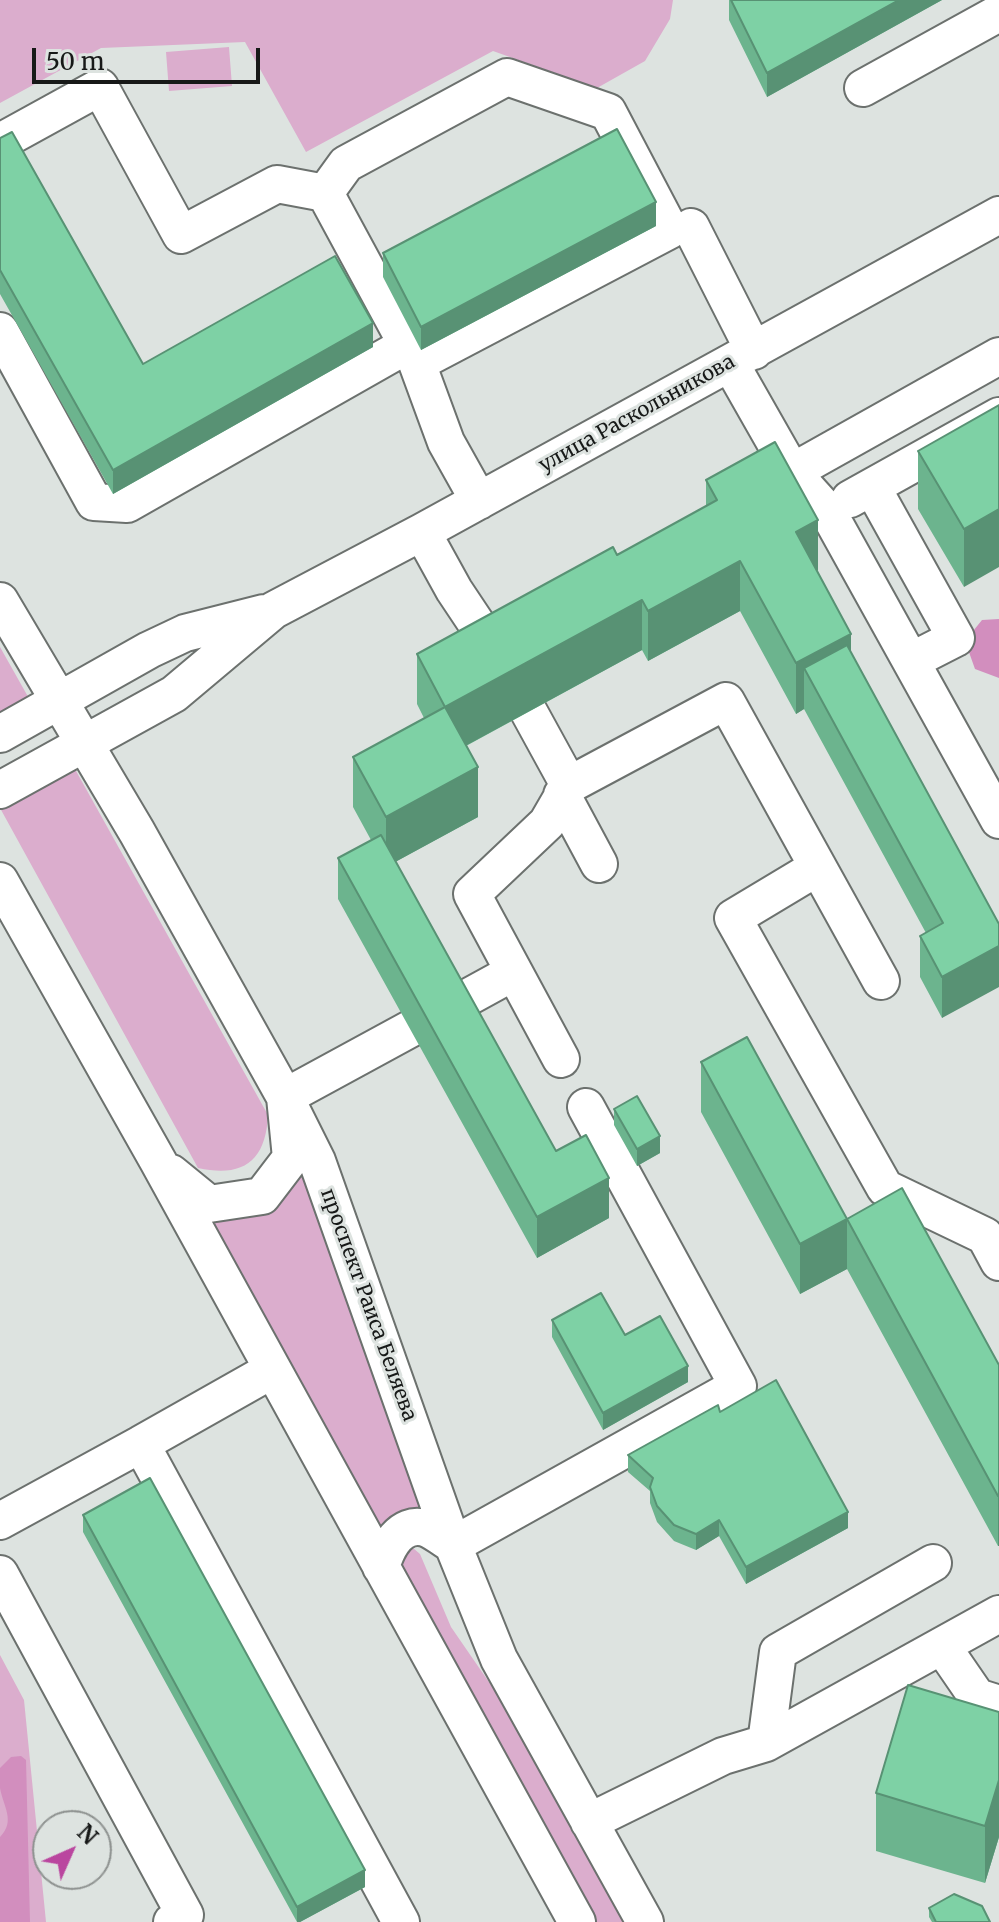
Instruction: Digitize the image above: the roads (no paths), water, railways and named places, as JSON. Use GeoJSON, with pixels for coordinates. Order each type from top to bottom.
{"type":"FeatureCollection","features":[{"type":"Feature","properties":{"kind":"street"},"geometry":{"type":"LineString","coordinates":[[863,88],[999,13]]}},
{"type":"Feature","properties":{"kind":"street"},"geometry":{"type":"LineString","coordinates":[[0,331],[94,502],[127,504],[412,354],[670,230],[608,112],[507,77],[346,164],[325,193]]}},
{"type":"Feature","properties":{"kind":"street"},"geometry":{"type":"LineString","coordinates":[[0,142],[100,87],[181,235],[277,184],[325,193]]}},
{"type":"Feature","properties":{"kind":"street"},"geometry":{"type":"LineString","coordinates":[[325,193],[412,354],[446,442],[479,501]]}},
{"type":"Feature","properties":{"kind":"street","name":"улица Раскольникова"},"geometry":{"type":"LineString","coordinates":[[0,790],[174,694],[274,610],[999,215]]}},
{"type":"Feature","properties":{"kind":"street"},"geometry":{"type":"LineString","coordinates":[[691,227],[792,472],[828,512],[999,820]]}},
{"type":"Feature","properties":{"kind":"street"},"geometry":{"type":"LineString","coordinates":[[792,472],[999,356]]}},
{"type":"Feature","properties":{"kind":"street"},"geometry":{"type":"LineString","coordinates":[[828,512],[999,416]]}},
{"type":"Feature","properties":{"kind":"street"},"geometry":{"type":"LineString","coordinates":[[872,487],[956,638],[911,661]]}},
{"type":"Feature","properties":{"kind":"street"},"geometry":{"type":"LineString","coordinates":[[422,532],[454,590],[500,659]]}},
{"type":"Feature","properties":{"kind":"street","name":"проспект Раиса Беляева"},"geometry":{"type":"LineString","coordinates":[[0,601],[137,832],[285,1097],[317,1161],[453,1545],[499,1659],[645,1922]]}},
{"type":"Feature","properties":{"kind":"street","name":"улица Раскольникова"},"geometry":{"type":"LineString","coordinates":[[0,734],[185,633],[274,610]]}},
{"type":"Feature","properties":{"kind":"street"},"geometry":{"type":"LineString","coordinates":[[561,1059],[472,894],[547,823],[566,790],[726,701],[881,981]]}},
{"type":"Feature","properties":{"kind":"street"},"geometry":{"type":"LineString","coordinates":[[529,712],[599,864]]}},
{"type":"Feature","properties":{"kind":"street"},"geometry":{"type":"LineString","coordinates":[[818,867],[733,918],[885,1188],[985,1236],[999,1262]]}},
{"type":"Feature","properties":{"kind":"street"},"geometry":{"type":"LineString","coordinates":[[0,881],[158,1161],[577,1922]]}},
{"type":"Feature","properties":{"kind":"street"},"geometry":{"type":"LineString","coordinates":[[452,1006],[514,972]]}},
{"type":"Feature","properties":{"kind":"street"},"geometry":{"type":"LineString","coordinates":[[158,1161],[209,1204],[262,1196],[291,1158],[285,1097],[410,1029]]}},
{"type":"Feature","properties":{"kind":"street"},"geometry":{"type":"LineString","coordinates":[[381,1567],[387,1548],[408,1529],[424,1528],[453,1545],[738,1386],[586,1107]]}},
{"type":"Feature","properties":{"kind":"street"},"geometry":{"type":"LineString","coordinates":[[0,1521],[272,1370]]}},
{"type":"Feature","properties":{"kind":"street"},"geometry":{"type":"LineString","coordinates":[[141,1444],[401,1922]]}},
{"type":"Feature","properties":{"kind":"street"},"geometry":{"type":"LineString","coordinates":[[766,1743],[778,1652],[933,1563]]}},
{"type":"Feature","properties":{"kind":"street"},"geometry":{"type":"LineString","coordinates":[[0,1574],[185,1915],[172,1922]]}},
{"type":"Feature","properties":{"kind":"street"},"geometry":{"type":"LineString","coordinates":[[589,1822],[723,1756],[766,1743],[999,1614]]}},
{"type":"Feature","properties":{"kind":"street"},"geometry":{"type":"LineString","coordinates":[[942,1646],[977,1697],[999,1704]]}}]}
